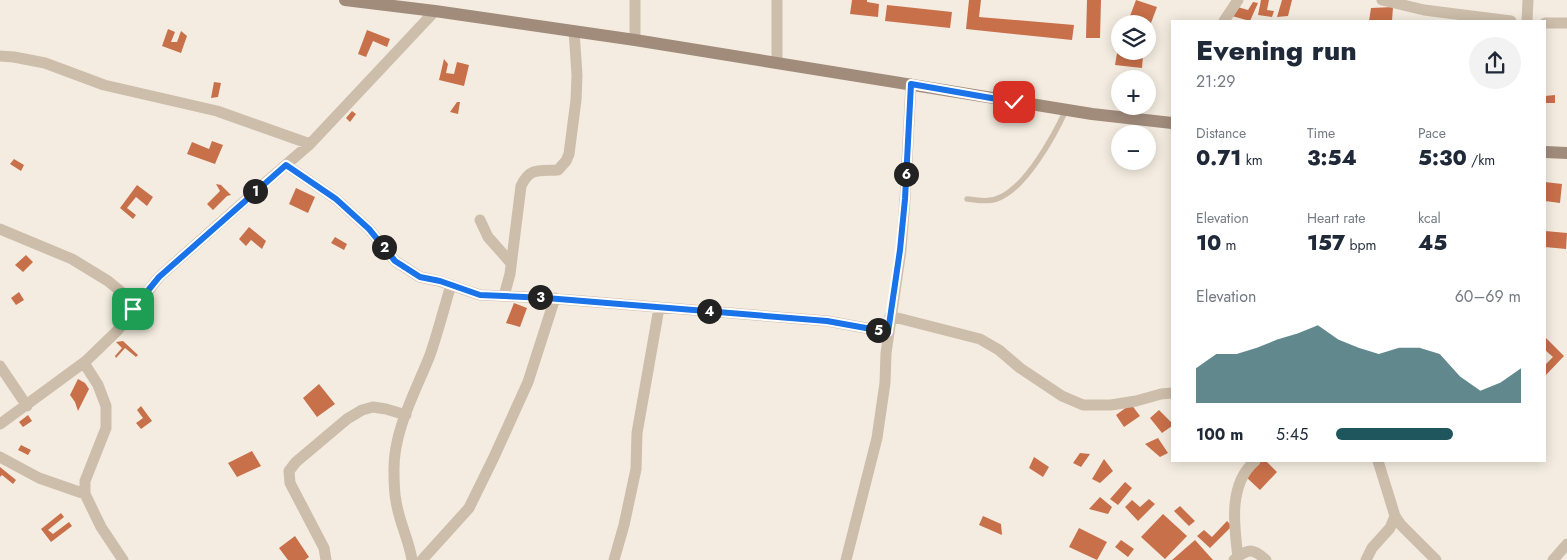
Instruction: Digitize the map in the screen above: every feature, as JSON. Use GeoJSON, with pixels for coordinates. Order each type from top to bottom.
{"type":"FeatureCollection","features":[{"type":"Feature","properties":{"kind":"main road"},"geometry":{"type":"LineString","coordinates":[[346,0],[635,40],[1092,114],[1171,122]]}},
{"type":"Feature","properties":{"kind":"main road"},"geometry":{"type":"LineString","coordinates":[[1546,152],[1567,153]]}},
{"type":"Feature","properties":{"kind":"street"},"geometry":{"type":"LineString","coordinates":[[635,0],[635,40]]}},
{"type":"Feature","properties":{"kind":"street"},"geometry":{"type":"LineString","coordinates":[[777,0],[777,63]]}},
{"type":"Feature","properties":{"kind":"street"},"geometry":{"type":"LineString","coordinates":[[1225,20],[1238,0]]}},
{"type":"Feature","properties":{"kind":"street"},"geometry":{"type":"LineString","coordinates":[[1382,0],[1424,10],[1503,20]]}},
{"type":"Feature","properties":{"kind":"street"},"geometry":{"type":"LineString","coordinates":[[1527,20],[1528,0]]}},
{"type":"Feature","properties":{"kind":"street"},"geometry":{"type":"LineString","coordinates":[[0,424],[84,363],[117,331],[159,277],[310,144],[435,11]]}},
{"type":"Feature","properties":{"kind":"street"},"geometry":{"type":"LineString","coordinates":[[1546,23],[1567,22]]}},
{"type":"Feature","properties":{"kind":"street"},"geometry":{"type":"LineString","coordinates":[[504,296],[511,264],[520,186],[527,174],[536,170],[558,170],[569,154],[576,100],[577,75],[574,31]]}},
{"type":"Feature","properties":{"kind":"street"},"geometry":{"type":"LineString","coordinates":[[0,56],[44,63],[104,85],[217,111],[310,144]]}},
{"type":"Feature","properties":{"kind":"street"},"geometry":{"type":"LineString","coordinates":[[846,560],[877,438],[885,383],[888,332],[900,250],[905,199],[911,84]]}},
{"type":"Feature","properties":{"kind":"street"},"geometry":{"type":"LineString","coordinates":[[286,165],[336,199],[369,229],[395,261],[420,277],[480,295],[555,298],[827,321],[888,332]]}},
{"type":"Feature","properties":{"kind":"street"},"geometry":{"type":"LineString","coordinates":[[480,220],[488,237],[511,264]]}},
{"type":"Feature","properties":{"kind":"street"},"geometry":{"type":"LineString","coordinates":[[0,230],[72,259],[108,281],[137,305]]}},
{"type":"Feature","properties":{"kind":"street"},"geometry":{"type":"LineString","coordinates":[[412,560],[410,545],[396,502],[394,470],[396,447],[430,353],[451,285]]}},
{"type":"Feature","properties":{"kind":"street"},"geometry":{"type":"LineString","coordinates":[[422,560],[469,508],[528,382],[555,298]]}},
{"type":"Feature","properties":{"kind":"street"},"geometry":{"type":"LineString","coordinates":[[614,560],[636,469],[637,433],[659,308]]}},
{"type":"Feature","properties":{"kind":"street"},"geometry":{"type":"LineString","coordinates":[[890,316],[980,340],[998,350],[1020,368],[1062,396],[1083,405],[1112,405],[1171,393]]}},
{"type":"Feature","properties":{"kind":"street"},"geometry":{"type":"LineString","coordinates":[[84,363],[98,385],[106,406],[106,428],[85,481],[85,494],[101,527],[123,560]]}},
{"type":"Feature","properties":{"kind":"street"},"geometry":{"type":"LineString","coordinates":[[0,366],[27,406]]}},
{"type":"Feature","properties":{"kind":"street"},"geometry":{"type":"LineString","coordinates":[[326,560],[324,548],[290,483],[289,471],[296,462],[348,419],[362,410],[372,407],[406,415]]}},
{"type":"Feature","properties":{"kind":"street"},"geometry":{"type":"LineString","coordinates":[[0,457],[39,478],[85,494]]}},
{"type":"Feature","properties":{"kind":"street"},"geometry":{"type":"LineString","coordinates":[[1236,558],[1236,499],[1239,485],[1245,472],[1254,462]]}},
{"type":"Feature","properties":{"kind":"street"},"geometry":{"type":"LineString","coordinates":[[1378,462],[1395,516],[1401,526],[1436,560]]}},
{"type":"Feature","properties":{"kind":"street"},"geometry":{"type":"LineString","coordinates":[[1366,560],[1372,548],[1390,528],[1395,516]]}},
{"type":"Feature","properties":{"kind":"street"},"geometry":{"type":"LineString","coordinates":[[1553,560],[1567,544]]}},
{"type":"Feature","properties":{"kind":"street"},"geometry":{"type":"LineString","coordinates":[[1236,558],[1250,550],[1266,560]]}},
{"type":"Feature","properties":{"kind":"lane"},"geometry":{"type":"LineString","coordinates":[[967,199],[987,201],[1002,197],[1017,186],[1040,157],[1066,110]]}},
{"type":"Feature","properties":{"kind":"building"},"geometry":{"type":"Polygon","coordinates":[[[852,0],[867,0],[867,2],[879,4],[878,17],[850,14],[852,0]]]}},
{"type":"Feature","properties":{"kind":"building"},"geometry":{"type":"Polygon","coordinates":[[[969,0],[981,0],[979,17],[1074,25],[1072,40],[966,29],[969,0]]]}},
{"type":"Feature","properties":{"kind":"building"},"geometry":{"type":"Polygon","coordinates":[[[1087,0],[1101,0],[1100,38],[1086,38],[1087,0]]]}},
{"type":"Feature","properties":{"kind":"building"},"geometry":{"type":"Polygon","coordinates":[[[1136,0],[1157,7],[1154,15],[1130,15],[1136,0]]]}},
{"type":"Feature","properties":{"kind":"building"},"geometry":{"type":"Polygon","coordinates":[[[1261,0],[1269,0],[1267,10],[1274,11],[1272,17],[1258,15],[1261,0]]]}},
{"type":"Feature","properties":{"kind":"building"},"geometry":{"type":"Polygon","coordinates":[[[1282,0],[1292,0],[1288,16],[1277,17],[1282,0]]]}},
{"type":"Feature","properties":{"kind":"building"},"geometry":{"type":"Polygon","coordinates":[[[1253,2],[1258,3],[1250,20],[1232,16],[1234,6],[1248,10],[1253,2]]]}},
{"type":"Feature","properties":{"kind":"building"},"geometry":{"type":"Polygon","coordinates":[[[887,5],[952,12],[950,28],[885,21],[887,5]]]}},
{"type":"Feature","properties":{"kind":"building"},"geometry":{"type":"Polygon","coordinates":[[[1393,7],[1392,20],[1369,20],[1371,8],[1393,7]]]}},
{"type":"Feature","properties":{"kind":"building"},"geometry":{"type":"Polygon","coordinates":[[[168,29],[175,32],[171,42],[177,42],[181,31],[187,36],[181,53],[162,46],[168,29]]]}},
{"type":"Feature","properties":{"kind":"building"},"geometry":{"type":"Polygon","coordinates":[[[367,30],[390,39],[387,47],[373,41],[366,57],[358,54],[367,30]]]}},
{"type":"Feature","properties":{"kind":"building"},"geometry":{"type":"Polygon","coordinates":[[[444,59],[448,64],[446,73],[454,74],[457,62],[469,65],[464,86],[439,80],[444,59]]]}},
{"type":"Feature","properties":{"kind":"building"},"geometry":{"type":"Polygon","coordinates":[[[1116,60],[1143,60],[1142,68],[1115,65],[1116,60]]]}},
{"type":"Feature","properties":{"kind":"building"},"geometry":{"type":"Polygon","coordinates":[[[214,82],[221,83],[218,97],[211,98],[214,82]]]}},
{"type":"Feature","properties":{"kind":"building"},"geometry":{"type":"Polygon","coordinates":[[[1555,95],[1555,103],[1546,103],[1546,96],[1555,95]]]}},
{"type":"Feature","properties":{"kind":"building"},"geometry":{"type":"Polygon","coordinates":[[[457,102],[460,102],[458,114],[450,112],[457,102]]]}},
{"type":"Feature","properties":{"kind":"building"},"geometry":{"type":"Polygon","coordinates":[[[352,111],[356,114],[350,122],[346,118],[352,111]]]}},
{"type":"Feature","properties":{"kind":"building"},"geometry":{"type":"Polygon","coordinates":[[[212,141],[223,145],[215,164],[187,154],[192,142],[209,149],[212,141]]]}},
{"type":"Feature","properties":{"kind":"building"},"geometry":{"type":"Polygon","coordinates":[[[14,159],[24,165],[21,171],[10,164],[14,159]]]}},
{"type":"Feature","properties":{"kind":"building"},"geometry":{"type":"Polygon","coordinates":[[[1546,182],[1562,184],[1560,203],[1546,201],[1546,182]]]}},
{"type":"Feature","properties":{"kind":"building"},"geometry":{"type":"Polygon","coordinates":[[[216,184],[221,185],[231,195],[227,196],[213,210],[207,204],[220,191],[216,184]]]}},
{"type":"Feature","properties":{"kind":"building"},"geometry":{"type":"Polygon","coordinates":[[[137,185],[153,197],[147,206],[136,197],[127,208],[136,215],[133,219],[120,208],[137,185]]]}},
{"type":"Feature","properties":{"kind":"building"},"geometry":{"type":"Polygon","coordinates":[[[296,188],[315,197],[308,213],[289,204],[296,188]]]}},
{"type":"Feature","properties":{"kind":"building"},"geometry":{"type":"Polygon","coordinates":[[[249,227],[266,241],[262,249],[251,240],[246,246],[239,239],[249,227]]]}},
{"type":"Feature","properties":{"kind":"building"},"geometry":{"type":"Polygon","coordinates":[[[1546,231],[1567,233],[1566,249],[1546,247],[1546,231]]]}},
{"type":"Feature","properties":{"kind":"building"},"geometry":{"type":"Polygon","coordinates":[[[335,237],[347,244],[344,250],[331,243],[335,237]]]}},
{"type":"Feature","properties":{"kind":"building"},"geometry":{"type":"Polygon","coordinates":[[[26,255],[33,262],[23,272],[15,265],[26,255]]]}},
{"type":"Feature","properties":{"kind":"building"},"geometry":{"type":"Polygon","coordinates":[[[19,292],[24,300],[16,305],[11,298],[19,292]]]}},
{"type":"Feature","properties":{"kind":"building"},"geometry":{"type":"Polygon","coordinates":[[[514,303],[527,308],[520,327],[506,323],[514,303]]]}},
{"type":"Feature","properties":{"kind":"building"},"geometry":{"type":"Polygon","coordinates":[[[1546,338],[1564,356],[1546,375],[1546,364],[1553,357],[1546,351],[1546,338]]]}},
{"type":"Feature","properties":{"kind":"building"},"geometry":{"type":"Polygon","coordinates":[[[123,341],[138,355],[136,357],[125,348],[116,358],[115,356],[122,348],[116,342],[123,341]]]}},
{"type":"Feature","properties":{"kind":"building"},"geometry":{"type":"Polygon","coordinates":[[[78,379],[85,383],[89,389],[78,411],[70,395],[78,379]]]}},
{"type":"Feature","properties":{"kind":"building"},"geometry":{"type":"Polygon","coordinates":[[[319,384],[335,404],[317,417],[303,398],[319,384]]]}},
{"type":"Feature","properties":{"kind":"building"},"geometry":{"type":"Polygon","coordinates":[[[1131,404],[1140,416],[1124,427],[1116,415],[1131,404]]]}},
{"type":"Feature","properties":{"kind":"building"},"geometry":{"type":"Polygon","coordinates":[[[141,406],[152,421],[141,429],[136,423],[143,418],[137,410],[141,406]]]}},
{"type":"Feature","properties":{"kind":"building"},"geometry":{"type":"Polygon","coordinates":[[[1159,410],[1171,422],[1171,427],[1162,433],[1150,418],[1159,410]]]}},
{"type":"Feature","properties":{"kind":"building"},"geometry":{"type":"Polygon","coordinates":[[[28,415],[32,421],[23,427],[19,422],[28,415]]]}},
{"type":"Feature","properties":{"kind":"building"},"geometry":{"type":"Polygon","coordinates":[[[1158,438],[1168,453],[1160,457],[1145,444],[1158,438]]]}},
{"type":"Feature","properties":{"kind":"building"},"geometry":{"type":"Polygon","coordinates":[[[21,445],[31,450],[28,455],[18,450],[21,445]]]}},
{"type":"Feature","properties":{"kind":"building"},"geometry":{"type":"Polygon","coordinates":[[[252,451],[261,466],[237,477],[228,463],[252,451]]]}},
{"type":"Feature","properties":{"kind":"building"},"geometry":{"type":"Polygon","coordinates":[[[1080,453],[1090,454],[1081,467],[1073,463],[1080,453]]]}},
{"type":"Feature","properties":{"kind":"building"},"geometry":{"type":"Polygon","coordinates":[[[1034,457],[1049,467],[1043,477],[1029,468],[1034,457]]]}},
{"type":"Feature","properties":{"kind":"building"},"geometry":{"type":"Polygon","coordinates":[[[1104,459],[1113,471],[1100,483],[1092,479],[1104,459]]]}},
{"type":"Feature","properties":{"kind":"building"},"geometry":{"type":"Polygon","coordinates":[[[1259,462],[1267,462],[1277,472],[1260,490],[1245,476],[1259,462]]]}},
{"type":"Feature","properties":{"kind":"building"},"geometry":{"type":"Polygon","coordinates":[[[0,467],[16,480],[13,484],[2,475],[0,477],[0,467]]]}},
{"type":"Feature","properties":{"kind":"building"},"geometry":{"type":"Polygon","coordinates":[[[1125,482],[1132,488],[1118,505],[1110,499],[1125,482]]]}},
{"type":"Feature","properties":{"kind":"building"},"geometry":{"type":"Polygon","coordinates":[[[1100,497],[1112,507],[1108,514],[1089,509],[1100,497]]]}},
{"type":"Feature","properties":{"kind":"building"},"geometry":{"type":"Polygon","coordinates":[[[1149,499],[1155,504],[1138,521],[1125,507],[1132,500],[1140,507],[1149,499]]]}},
{"type":"Feature","properties":{"kind":"building"},"geometry":{"type":"Polygon","coordinates":[[[1180,506],[1195,521],[1189,526],[1174,511],[1180,506]]]}},
{"type":"Feature","properties":{"kind":"building"},"geometry":{"type":"Polygon","coordinates":[[[61,513],[64,517],[48,530],[53,534],[69,522],[72,526],[51,542],[41,529],[61,513]]]}},
{"type":"Feature","properties":{"kind":"building"},"geometry":{"type":"Polygon","coordinates":[[[1163,514],[1187,536],[1165,559],[1141,537],[1163,514]]]}},
{"type":"Feature","properties":{"kind":"building"},"geometry":{"type":"Polygon","coordinates":[[[983,516],[1001,524],[1002,535],[979,525],[983,516]]]}},
{"type":"Feature","properties":{"kind":"building"},"geometry":{"type":"Polygon","coordinates":[[[1227,521],[1232,526],[1210,548],[1197,536],[1204,530],[1212,537],[1227,521]]]}},
{"type":"Feature","properties":{"kind":"building"},"geometry":{"type":"Polygon","coordinates":[[[1079,528],[1107,542],[1097,560],[1069,547],[1079,528]]]}},
{"type":"Feature","properties":{"kind":"building"},"geometry":{"type":"Polygon","coordinates":[[[295,536],[309,557],[305,560],[288,560],[279,548],[295,536]]]}},
{"type":"Feature","properties":{"kind":"building"},"geometry":{"type":"Polygon","coordinates":[[[1121,540],[1134,549],[1128,557],[1115,547],[1121,540]]]}},
{"type":"Feature","properties":{"kind":"building"},"geometry":{"type":"Polygon","coordinates":[[[1195,540],[1213,560],[1172,560],[1195,540]]]}},
{"type":"Feature","properties":{"kind":"route"},"geometry":{"type":"LineString","coordinates":[[133,309],[159,277],[286,165],[336,199],[369,229],[395,261],[420,277],[440,281],[480,295],[546,298],[827,321],[888,332],[900,250],[905,199],[911,84],[1014,102]]}}]}
